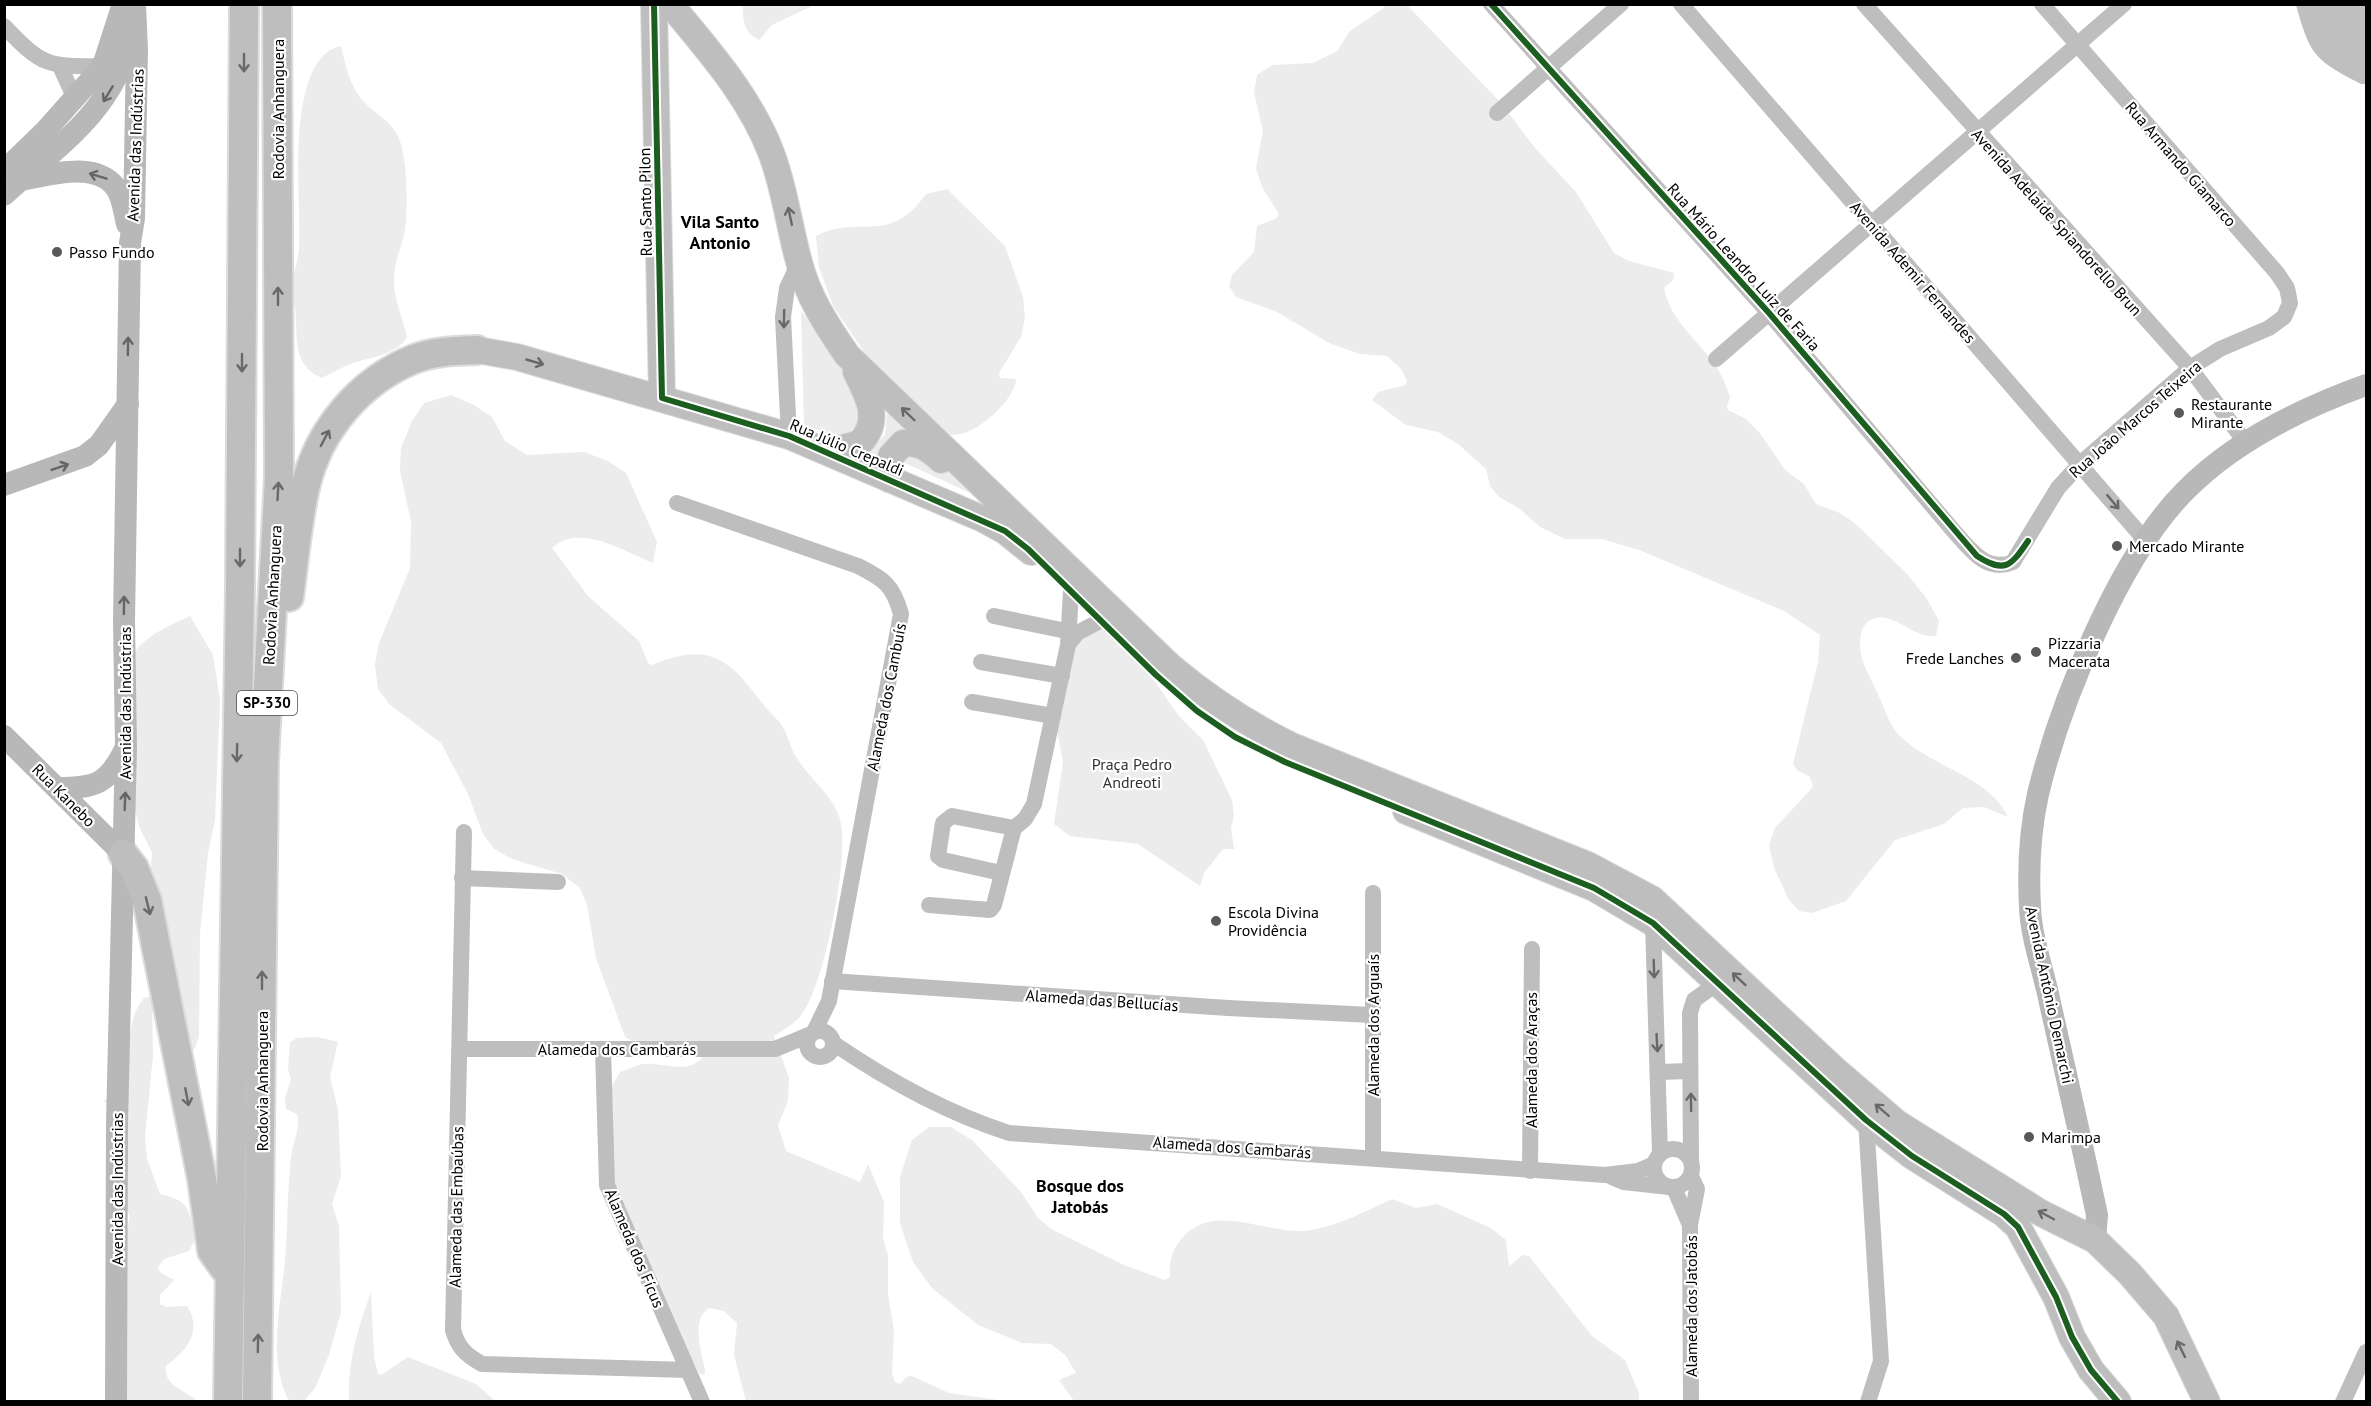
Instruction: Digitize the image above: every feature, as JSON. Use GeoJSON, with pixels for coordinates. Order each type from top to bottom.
{"type":"FeatureCollection","features":[{"type":"Feature","properties":{"kind":"highway","name":"Rodovia Anhanguera"},"geometry":{"type":"LineString","coordinates":[[228,1401],[240,587],[244,4]]}},
{"type":"Feature","properties":{"kind":"highway","name":"Rodovia Anhanguera"},"geometry":{"type":"LineString","coordinates":[[257,1401],[264,762],[279,477],[276,4]]}},
{"type":"Feature","properties":{"kind":"highway"},"geometry":{"type":"LineString","coordinates":[[264,762],[303,496],[313,462],[327,434],[345,407],[389,372],[416,359],[447,351],[477,350]]}},
{"type":"Feature","properties":{"kind":"highway"},"geometry":{"type":"LineString","coordinates":[[123,854],[134,868],[147,900],[202,1179],[212,1251],[231,1279]]}},
{"type":"Feature","properties":{"kind":"main road","name":"Rua Santo Pilon"},"geometry":{"type":"LineString","coordinates":[[654,4],[663,398]]}},
{"type":"Feature","properties":{"kind":"main road"},"geometry":{"type":"LineString","coordinates":[[670,4],[714,57],[751,111],[772,154],[789,209],[799,263],[820,316],[847,355],[872,403],[872,424],[860,443],[829,452]]}},
{"type":"Feature","properties":{"kind":"main road"},"geometry":{"type":"LineString","coordinates":[[655,48],[669,32],[676,28],[693,32]]}},
{"type":"Feature","properties":{"kind":"main road","name":"Rua Júlio Crepaldi"},"geometry":{"type":"LineString","coordinates":[[477,350],[517,357],[789,436],[982,519],[1005,531],[1028,549],[1100,621],[1197,711],[1235,737],[1285,762],[1594,888],[1653,923],[1716,984],[1866,1120],[1912,1156],[2004,1214],[2018,1227],[2056,1297],[2072,1337],[2091,1370],[2118,1401]]}},
{"type":"Feature","properties":{"kind":"main road"},"geometry":{"type":"LineString","coordinates":[[847,355],[1172,667],[1209,698],[1246,723],[1292,746],[1588,865],[1652,899],[1833,1068],[1897,1123],[2032,1207],[2095,1240],[2130,1274],[2166,1316],[2207,1401]]}},
{"type":"Feature","properties":{"kind":"main road"},"geometry":{"type":"LineString","coordinates":[[889,479],[891,456],[895,449],[903,443],[914,442],[928,448],[971,485],[1010,513]]}},
{"type":"Feature","properties":{"kind":"street","name":"Rua Mário Leandro Luiz de Faria"},"geometry":{"type":"LineString","coordinates":[[1491,4],[1547,69],[1769,313],[1977,556],[1991,565],[2004,567],[2013,562],[2028,541]]}},
{"type":"Feature","properties":{"kind":"street"},"geometry":{"type":"LineString","coordinates":[[1497,113],[1621,4]]}},
{"type":"Feature","properties":{"kind":"street","name":"Avenida Ademir Fernandes"},"geometry":{"type":"LineString","coordinates":[[1681,4],[2145,540]]}},
{"type":"Feature","properties":{"kind":"street","name":"Avenida Adelaide Spiandorello Brun"},"geometry":{"type":"LineString","coordinates":[[1864,4],[1976,133],[2190,368],[2246,443]]}},
{"type":"Feature","properties":{"kind":"street","name":"Rua Armando Giamarco"},"geometry":{"type":"LineString","coordinates":[[2042,4],[2287,288],[2290,303],[2284,317],[2269,328]]}},
{"type":"Feature","properties":{"kind":"street"},"geometry":{"type":"LineString","coordinates":[[1716,359],[2124,4]]}},
{"type":"Feature","properties":{"kind":"street"},"geometry":{"type":"LineString","coordinates":[[54,137],[75,99],[103,66],[131,9]]}},
{"type":"Feature","properties":{"kind":"street"},"geometry":{"type":"LineString","coordinates":[[10,182],[54,137],[103,102],[124,63],[131,9]]}},
{"type":"Feature","properties":{"kind":"street","name":"Avenida das Indústrias"},"geometry":{"type":"LineString","coordinates":[[116,1401],[117,1124],[126,747],[124,621],[130,243],[135,218],[137,50],[131,9]]}},
{"type":"Feature","properties":{"kind":"street"},"geometry":{"type":"LineString","coordinates":[[4,26],[32,55],[60,66],[103,66]]}},
{"type":"Feature","properties":{"kind":"street"},"geometry":{"type":"LineString","coordinates":[[60,66],[75,99]]}},
{"type":"Feature","properties":{"kind":"street"},"geometry":{"type":"LineString","coordinates":[[10,182],[74,172],[108,179],[117,189],[123,202],[130,243]]}},
{"type":"Feature","properties":{"kind":"street"},"geometry":{"type":"LineString","coordinates":[[789,436],[783,317],[787,288],[799,263]]}},
{"type":"Feature","properties":{"kind":"street","name":"Rua João Marcos Teixeira"},"geometry":{"type":"LineString","coordinates":[[2028,541],[2058,488],[2081,464],[2190,368],[2220,349],[2269,328]]}},
{"type":"Feature","properties":{"kind":"street","name":"Avenida Antônio Demarchi"},"geometry":{"type":"LineString","coordinates":[[2095,1240],[2097,1215],[2030,909],[2030,856],[2038,796],[2062,718],[2083,662],[2145,540],[2184,492],[2205,472],[2246,443],[2318,402],[2367,385]]}},
{"type":"Feature","properties":{"kind":"street"},"geometry":{"type":"LineString","coordinates":[[4,485],[85,456],[99,445],[128,404]]}},
{"type":"Feature","properties":{"kind":"street","name":"Alameda dos Cambuís"},"geometry":{"type":"LineString","coordinates":[[677,503],[858,566],[882,578],[896,593],[902,614],[828,1001],[812,1034]]}},
{"type":"Feature","properties":{"kind":"street"},"geometry":{"type":"LineString","coordinates":[[929,905],[990,910],[1014,828],[1025,819],[1034,804],[1070,636],[1071,591]]}},
{"type":"Feature","properties":{"kind":"street"},"geometry":{"type":"LineString","coordinates":[[994,616],[1070,636],[1100,621]]}},
{"type":"Feature","properties":{"kind":"street"},"geometry":{"type":"LineString","coordinates":[[981,662],[1062,676]]}},
{"type":"Feature","properties":{"kind":"street"},"geometry":{"type":"LineString","coordinates":[[972,702],[1053,716]]}},
{"type":"Feature","properties":{"kind":"street","name":"Rua Kanebo"},"geometry":{"type":"LineString","coordinates":[[4,736],[123,854]]}},
{"type":"Feature","properties":{"kind":"street"},"geometry":{"type":"LineString","coordinates":[[58,788],[95,785],[108,778],[126,747]]}},
{"type":"Feature","properties":{"kind":"street"},"geometry":{"type":"LineString","coordinates":[[1001,873],[943,860],[938,856],[944,823],[952,816],[1014,828]]}},
{"type":"Feature","properties":{"kind":"street","name":"Alameda das Embaúbas"},"geometry":{"type":"LineString","coordinates":[[464,832],[453,1330],[458,1346],[468,1356],[482,1364],[687,1370]]}},
{"type":"Feature","properties":{"kind":"street"},"geometry":{"type":"LineString","coordinates":[[462,878],[558,882]]}},
{"type":"Feature","properties":{"kind":"street","name":"Alameda dos Arguaís"},"geometry":{"type":"LineString","coordinates":[[1373,893],[1373,1158]]}},
{"type":"Feature","properties":{"kind":"street"},"geometry":{"type":"LineString","coordinates":[[1653,923],[1658,1072],[1655,1174],[1660,1183],[1672,1187],[1681,1186],[1691,1168],[1681,1150],[1666,1150],[1657,1159]]}},
{"type":"Feature","properties":{"kind":"street","name":"Alameda dos Araças"},"geometry":{"type":"LineString","coordinates":[[1530,1171],[1532,949]]}},
{"type":"Feature","properties":{"kind":"street","name":"Alameda das Bellucías"},"geometry":{"type":"LineString","coordinates":[[832,981],[1228,1008],[1372,1015]]}},
{"type":"Feature","properties":{"kind":"street","name":"Alameda dos Jatobás"},"geometry":{"type":"LineString","coordinates":[[1691,1401],[1690,1225],[1697,1189],[1691,1168],[1690,1013],[1694,1000],[1716,984]]}},
{"type":"Feature","properties":{"kind":"street","name":"Alameda dos Cambuís"},"geometry":{"type":"LineString","coordinates":[[828,1001],[832,1040]]}},
{"type":"Feature","properties":{"kind":"street"},"geometry":{"type":"LineString","coordinates":[[824,1031],[832,1040],[830,1052],[816,1056],[806,1045],[812,1034],[824,1031]]}},
{"type":"Feature","properties":{"kind":"street","name":"Alameda dos Cambarás"},"geometry":{"type":"LineString","coordinates":[[775,1049],[812,1034]]}},
{"type":"Feature","properties":{"kind":"street","name":"Alameda dos Cambarás"},"geometry":{"type":"LineString","coordinates":[[832,1040],[872,1070],[976,1122],[1009,1133],[1605,1175],[1638,1171],[1657,1159]]}},
{"type":"Feature","properties":{"kind":"street","name":"Alameda dos Cambarás"},"geometry":{"type":"LineString","coordinates":[[460,1049],[775,1049],[798,1056],[816,1056],[872,1070]]}},
{"type":"Feature","properties":{"kind":"street","name":"Alameda dos Fícus"},"geometry":{"type":"LineString","coordinates":[[603,1050],[607,1185],[702,1401]]}},
{"type":"Feature","properties":{"kind":"street"},"geometry":{"type":"LineString","coordinates":[[1658,1072],[1690,1071]]}},
{"type":"Feature","properties":{"kind":"street"},"geometry":{"type":"LineString","coordinates":[[1866,1120],[1881,1361],[1868,1401]]}},
{"type":"Feature","properties":{"kind":"street","name":"Alameda dos Cambarás"},"geometry":{"type":"LineString","coordinates":[[1605,1175],[1624,1182],[1672,1187]]}},
{"type":"Feature","properties":{"kind":"street"},"geometry":{"type":"LineString","coordinates":[[1672,1187],[1690,1225]]}},
{"type":"Feature","properties":{"kind":"street"},"geometry":{"type":"LineString","coordinates":[[2343,1401],[2367,1352]]}},
{"type":"Feature","properties":{"kind":"green space"},"geometry":{"type":"Polygon","coordinates":[[[743,4],[814,5],[772,25],[759,40],[745,26],[743,4]]]}},
{"type":"Feature","properties":{"kind":"green space"},"geometry":{"type":"Polygon","coordinates":[[[1384,5],[1407,5],[1501,103],[1535,148],[1576,192],[1614,253],[1629,261],[1674,273],[1673,280],[1664,288],[1667,298],[1676,316],[1708,355],[1724,381],[1730,397],[1728,410],[1746,419],[1759,432],[1786,471],[1804,484],[1816,504],[1840,513],[1856,524],[1907,574],[1927,599],[1939,621],[1936,636],[1920,634],[1891,620],[1876,618],[1867,622],[1861,634],[1860,648],[1864,664],[1895,731],[1912,746],[1987,791],[2008,817],[1984,807],[1963,808],[1944,824],[1895,840],[1846,901],[1812,913],[1799,911],[1789,900],[1774,868],[1769,845],[1775,828],[1813,787],[1810,777],[1797,770],[1793,764],[1818,662],[1820,635],[1784,611],[1639,550],[1602,539],[1565,539],[1540,527],[1520,509],[1499,497],[1490,486],[1486,469],[1458,444],[1438,432],[1406,425],[1372,400],[1378,392],[1406,385],[1407,381],[1401,369],[1387,356],[1360,354],[1331,344],[1275,311],[1236,297],[1229,286],[1232,275],[1254,252],[1257,226],[1277,218],[1279,214],[1262,187],[1256,168],[1263,131],[1254,93],[1257,75],[1272,65],[1313,63],[1337,51],[1350,31],[1384,8],[1384,5]]]}},
{"type":"Feature","properties":{"kind":"green space"},"geometry":{"type":"Polygon","coordinates":[[[341,46],[349,76],[357,93],[393,128],[401,144],[406,175],[406,210],[405,230],[394,272],[394,286],[407,337],[403,343],[390,352],[353,363],[322,378],[307,368],[299,353],[295,307],[291,292],[299,249],[299,136],[303,104],[310,77],[323,56],[341,46]]]}},
{"type":"Feature","properties":{"kind":"green space"},"geometry":{"type":"Polygon","coordinates":[[[947,189],[1005,246],[1023,297],[1025,317],[1021,337],[999,373],[1000,378],[1016,379],[1010,395],[1003,404],[977,427],[960,434],[921,434],[888,462],[867,453],[885,435],[889,389],[833,306],[819,267],[816,236],[847,227],[886,225],[899,220],[912,210],[926,194],[947,189]]]}},
{"type":"Feature","properties":{"kind":"green space"},"geometry":{"type":"Polygon","coordinates":[[[801,311],[861,391],[865,423],[851,435],[832,435],[804,425],[801,311]]]}},
{"type":"Feature","properties":{"kind":"green space"},"geometry":{"type":"Polygon","coordinates":[[[451,395],[474,405],[492,417],[505,441],[527,455],[584,452],[608,461],[626,473],[657,542],[653,563],[589,538],[563,541],[552,548],[588,596],[639,641],[648,663],[652,665],[671,658],[702,655],[715,658],[738,674],[781,724],[798,760],[823,790],[839,815],[842,842],[838,893],[819,977],[802,1014],[774,1036],[789,1078],[788,1101],[778,1125],[786,1151],[860,1182],[868,1164],[884,1202],[883,1239],[888,1255],[888,1293],[894,1331],[892,1373],[895,1382],[900,1384],[906,1377],[912,1376],[949,1393],[1005,1401],[746,1401],[734,1355],[737,1323],[724,1311],[709,1308],[703,1313],[700,1320],[699,1337],[705,1371],[704,1375],[700,1374],[653,1296],[612,1191],[605,1098],[620,1072],[643,1064],[687,1066],[700,1060],[705,1052],[638,1044],[625,1037],[596,958],[587,905],[580,888],[562,874],[512,859],[494,849],[483,834],[468,794],[441,743],[389,704],[378,689],[375,664],[379,643],[410,568],[411,522],[400,471],[401,448],[412,421],[424,403],[451,395]]]}},
{"type":"Feature","properties":{"kind":"green space"},"geometry":{"type":"Polygon","coordinates":[[[919,447],[992,503],[905,463],[905,456],[919,447]]]}},
{"type":"Feature","properties":{"kind":"green space"},"geometry":{"type":"Polygon","coordinates":[[[190,616],[213,655],[220,700],[215,820],[208,853],[200,933],[199,1036],[195,1048],[189,1053],[150,878],[152,853],[139,826],[129,786],[135,651],[153,635],[190,616]]]}},
{"type":"Feature","properties":{"kind":"green space","name":"Praça Pedro Andreoti"},"geometry":{"type":"Polygon","coordinates":[[[1109,625],[1118,640],[1156,683],[1178,715],[1203,740],[1232,800],[1234,816],[1231,828],[1234,849],[1223,849],[1204,873],[1200,886],[1138,844],[1070,836],[1054,824],[1063,762],[1055,719],[1077,643],[1090,632],[1109,625]]]}},
{"type":"Feature","properties":{"kind":"green space"},"geometry":{"type":"Polygon","coordinates":[[[152,996],[153,1055],[145,1137],[147,1159],[160,1194],[178,1200],[187,1208],[196,1238],[189,1251],[164,1259],[158,1267],[160,1272],[174,1280],[160,1295],[160,1304],[166,1307],[187,1306],[192,1315],[193,1324],[190,1340],[180,1354],[166,1366],[166,1373],[168,1379],[176,1387],[197,1401],[119,1401],[124,1247],[130,1216],[127,1210],[119,1113],[104,1101],[123,1079],[132,1025],[138,1007],[144,998],[152,996]]]}},
{"type":"Feature","properties":{"kind":"green space"},"geometry":{"type":"Polygon","coordinates":[[[318,1037],[338,1042],[330,1077],[338,1109],[341,1176],[332,1204],[339,1226],[341,1312],[329,1355],[315,1388],[305,1400],[289,1401],[282,1385],[279,1368],[277,1332],[285,1260],[290,1171],[298,1120],[297,1114],[286,1109],[285,1098],[291,1079],[288,1069],[290,1042],[297,1038],[318,1037]]]}},
{"type":"Feature","properties":{"kind":"green space"},"geometry":{"type":"Polygon","coordinates":[[[929,1127],[951,1127],[972,1140],[1021,1192],[1038,1218],[1051,1229],[1124,1265],[1165,1280],[1170,1277],[1172,1255],[1180,1241],[1197,1226],[1212,1221],[1244,1222],[1295,1231],[1311,1230],[1343,1221],[1392,1199],[1416,1208],[1437,1204],[1491,1228],[1506,1240],[1509,1266],[1523,1255],[1529,1256],[1592,1336],[1625,1360],[1639,1393],[1639,1401],[1074,1401],[1059,1380],[1076,1373],[1066,1356],[1051,1344],[1022,1343],[978,1325],[932,1288],[913,1262],[900,1223],[900,1177],[912,1140],[929,1127]]]}},
{"type":"Feature","properties":{"kind":"green space"},"geometry":{"type":"Polygon","coordinates":[[[371,1292],[374,1357],[378,1374],[381,1375],[408,1357],[476,1384],[495,1401],[349,1401],[354,1346],[371,1292]]]}},
{"type":"Feature","properties":{"kind":"shaded area"},"geometry":{"type":"Polygon","coordinates":[[[2296,5],[2366,5],[2366,84],[2361,84],[2323,62],[2310,46],[2296,5]]]}},
{"type":"Feature","properties":{"kind":"cycle path"},"geometry":{"type":"LineString","coordinates":[[654,4],[662,398],[789,436],[1005,531],[1028,549],[1156,675],[1197,711],[1235,737],[1285,762],[1594,888],[1653,923],[1866,1120],[1912,1156],[2004,1214],[2018,1227],[2056,1297],[2072,1337],[2091,1370],[2118,1402]]}},
{"type":"Feature","properties":{"kind":"cycle path"},"geometry":{"type":"LineString","coordinates":[[1491,4],[1769,313],[1977,556],[1994,565],[2007,565],[2028,541]]}},
{"type":"Feature","properties":{"kind":"place","name":"Passo Fundo"},"geometry":{"type":"Point","coordinates":[57,252]}},
{"type":"Feature","properties":{"kind":"place","name":"Restaurante Mirante"},"geometry":{"type":"Point","coordinates":[2179,413]}},
{"type":"Feature","properties":{"kind":"place","name":"Mercado Mirante"},"geometry":{"type":"Point","coordinates":[2117,546]}},
{"type":"Feature","properties":{"kind":"place","name":"Pizzaria Macerata"},"geometry":{"type":"Point","coordinates":[2036,652]}},
{"type":"Feature","properties":{"kind":"place","name":"Frede Lanches"},"geometry":{"type":"Point","coordinates":[2016,658]}},
{"type":"Feature","properties":{"kind":"place","name":"Escola Divina Providência"},"geometry":{"type":"Point","coordinates":[1216,921]}},
{"type":"Feature","properties":{"kind":"place","name":"Marimpa"},"geometry":{"type":"Point","coordinates":[2029,1137]}},
{"type":"Feature","properties":{"kind":"district","name":"Vila Santo Antonio"},"geometry":{"type":"Point","coordinates":[720,232]}},
{"type":"Feature","properties":{"kind":"district","name":"Bosque dos Jatobás"},"geometry":{"type":"Point","coordinates":[1080,1196]}}]}
